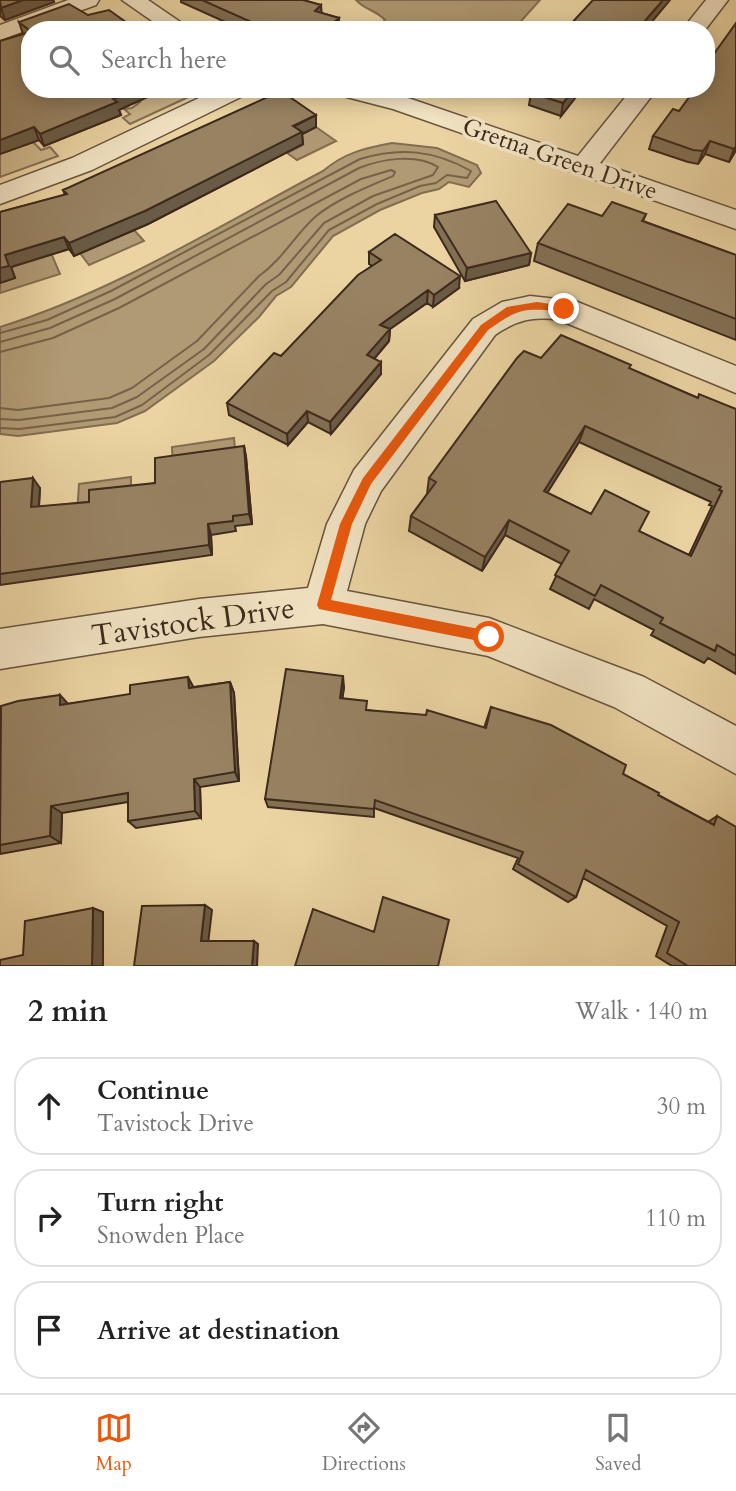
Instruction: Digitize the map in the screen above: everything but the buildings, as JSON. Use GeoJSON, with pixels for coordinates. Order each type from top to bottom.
{"type":"FeatureCollection","features":[{"type":"Feature","properties":{"kind":"street"},"geometry":{"type":"LineString","coordinates":[[32,21],[88,0]]}},
{"type":"Feature","properties":{"kind":"street"},"geometry":{"type":"LineString","coordinates":[[133,0],[167,21]]}},
{"type":"Feature","properties":{"kind":"street"},"geometry":{"type":"LineString","coordinates":[[700,21],[717,0]]}},
{"type":"Feature","properties":{"kind":"street"},"geometry":{"type":"LineString","coordinates":[[0,33],[21,25]]}},
{"type":"Feature","properties":{"kind":"street"},"geometry":{"type":"LineString","coordinates":[[0,195],[82,164],[219,98]]}},
{"type":"Feature","properties":{"kind":"street","name":"Gretna Green Drive"},"geometry":{"type":"LineString","coordinates":[[379,98],[736,220]]}},
{"type":"Feature","properties":{"kind":"street"},"geometry":{"type":"LineString","coordinates":[[583,167],[638,98]]}},
{"type":"Feature","properties":{"kind":"street"},"geometry":{"type":"LineString","coordinates":[[323,605],[346,524],[367,481],[484,327],[510,309],[537,306],[564,309],[736,380]]}},
{"type":"Feature","properties":{"kind":"street","name":"Tavistock Drive"},"geometry":{"type":"LineString","coordinates":[[0,649],[198,618],[323,605],[489,637],[629,692],[736,751]]}},
{"type":"Feature","properties":{"kind":"shaded area"},"geometry":{"type":"Polygon","coordinates":[[[135,98],[186,98],[130,124],[123,118],[130,114],[124,109],[132,108],[140,102],[135,98]]]}},
{"type":"Feature","properties":{"kind":"shaded area"},"geometry":{"type":"Polygon","coordinates":[[[0,132],[26,145],[33,142],[41,150],[50,147],[58,156],[0,177],[0,132]]]}},
{"type":"Feature","properties":{"kind":"water"},"geometry":{"type":"Polygon","coordinates":[[[356,0],[540,0],[521,21],[384,21],[378,14],[356,0]]]}},
{"type":"Feature","properties":{"kind":"water"},"geometry":{"type":"Polygon","coordinates":[[[316,127],[336,141],[297,160],[287,153],[303,145],[295,138],[316,127]]]}},
{"type":"Feature","properties":{"kind":"water"},"geometry":{"type":"Polygon","coordinates":[[[392,143],[437,148],[477,165],[481,173],[469,187],[449,182],[439,189],[380,210],[333,236],[291,287],[276,296],[259,317],[214,361],[145,411],[117,423],[18,436],[0,434],[0,327],[84,296],[205,235],[347,156],[392,143]]]}},
{"type":"Feature","properties":{"kind":"water"},"geometry":{"type":"Polygon","coordinates":[[[134,230],[144,241],[89,265],[80,253],[134,230]]]}},
{"type":"Feature","properties":{"kind":"water"},"geometry":{"type":"Polygon","coordinates":[[[51,253],[60,274],[0,293],[0,282],[15,278],[11,267],[51,253]]]}},
{"type":"Feature","properties":{"kind":"water"},"geometry":{"type":"Polygon","coordinates":[[[234,438],[236,459],[173,467],[172,447],[234,438]]]}},
{"type":"Feature","properties":{"kind":"water"},"geometry":{"type":"Polygon","coordinates":[[[131,477],[131,495],[77,514],[79,484],[131,477]]]}},
{"type":"Feature","properties":{"kind":"route"},"geometry":{"type":"LineString","coordinates":[[489,637],[323,605],[346,524],[367,481],[484,327],[510,309],[537,306],[564,309]]}}]}
